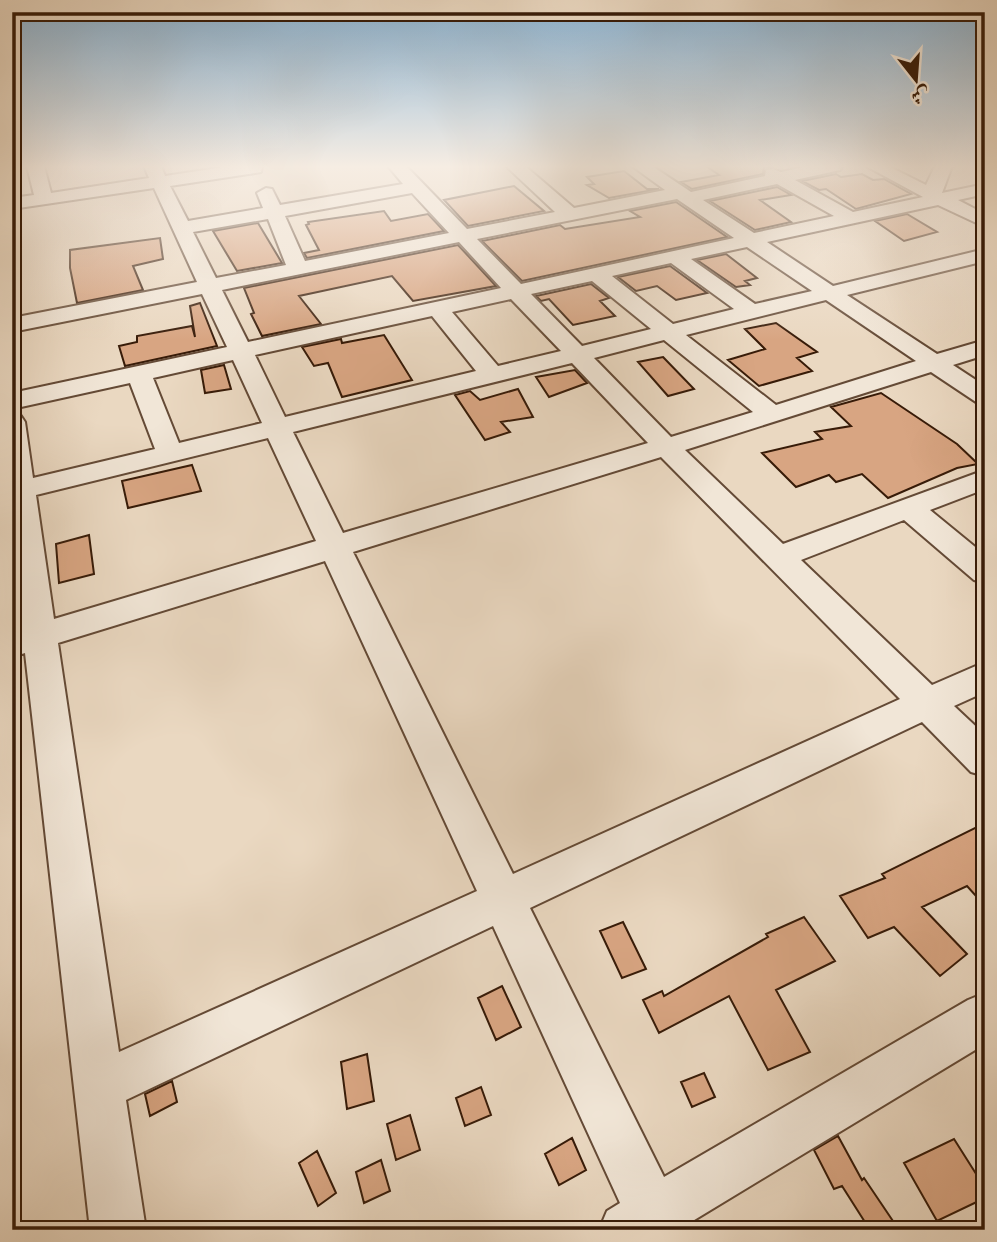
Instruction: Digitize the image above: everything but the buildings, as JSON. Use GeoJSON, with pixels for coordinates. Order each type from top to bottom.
{"type":"FeatureCollection","features":[{"type":"Feature","properties":{"kind":"street"},"geometry":{"type":"LineString","coordinates":[[181,224],[503,900],[647,1225],[985,1017]]}},
{"type":"Feature","properties":{"kind":"street"},"geometry":{"type":"LineString","coordinates":[[183,228],[206,224]]}},
{"type":"Feature","properties":{"kind":"street"},"geometry":{"type":"LineString","coordinates":[[279,224],[299,268]]}},
{"type":"Feature","properties":{"kind":"street"},"geometry":{"type":"LineString","coordinates":[[451,224],[666,447],[985,760]]}},
{"type":"Feature","properties":{"kind":"street"},"geometry":{"type":"LineString","coordinates":[[12,325],[518,224]]}},
{"type":"Feature","properties":{"kind":"street"},"geometry":{"type":"LineString","coordinates":[[726,224],[985,397]]}},
{"type":"Feature","properties":{"kind":"street"},"geometry":{"type":"LineString","coordinates":[[12,401],[436,307],[829,224]]}},
{"type":"Feature","properties":{"kind":"street"},"geometry":{"type":"LineString","coordinates":[[17,491],[985,255]]}},
{"type":"Feature","properties":{"kind":"street"},"geometry":{"type":"LineString","coordinates":[[676,257],[753,313]]}},
{"type":"Feature","properties":{"kind":"street"},"geometry":{"type":"LineString","coordinates":[[964,260],[985,270]]}},
{"type":"Feature","properties":{"kind":"street"},"geometry":{"type":"LineString","coordinates":[[596,274],[772,415]]}},
{"type":"Feature","properties":{"kind":"street"},"geometry":{"type":"LineString","coordinates":[[436,307],[492,375]]}},
{"type":"Feature","properties":{"kind":"street"},"geometry":{"type":"LineString","coordinates":[[21,646],[335,546],[772,415],[985,346]]}},
{"type":"Feature","properties":{"kind":"street"},"geometry":{"type":"LineString","coordinates":[[139,373],[170,453]]}},
{"type":"Feature","properties":{"kind":"street"},"geometry":{"type":"LineString","coordinates":[[12,422],[17,491],[21,646],[99,1087],[118,1230]]}},
{"type":"Feature","properties":{"kind":"street"},"geometry":{"type":"LineString","coordinates":[[779,557],[985,479]]}},
{"type":"Feature","properties":{"kind":"street"},"geometry":{"type":"LineString","coordinates":[[908,508],[985,572]]}},
{"type":"Feature","properties":{"kind":"street"},"geometry":{"type":"LineString","coordinates":[[99,1087],[985,676]]}}]}
